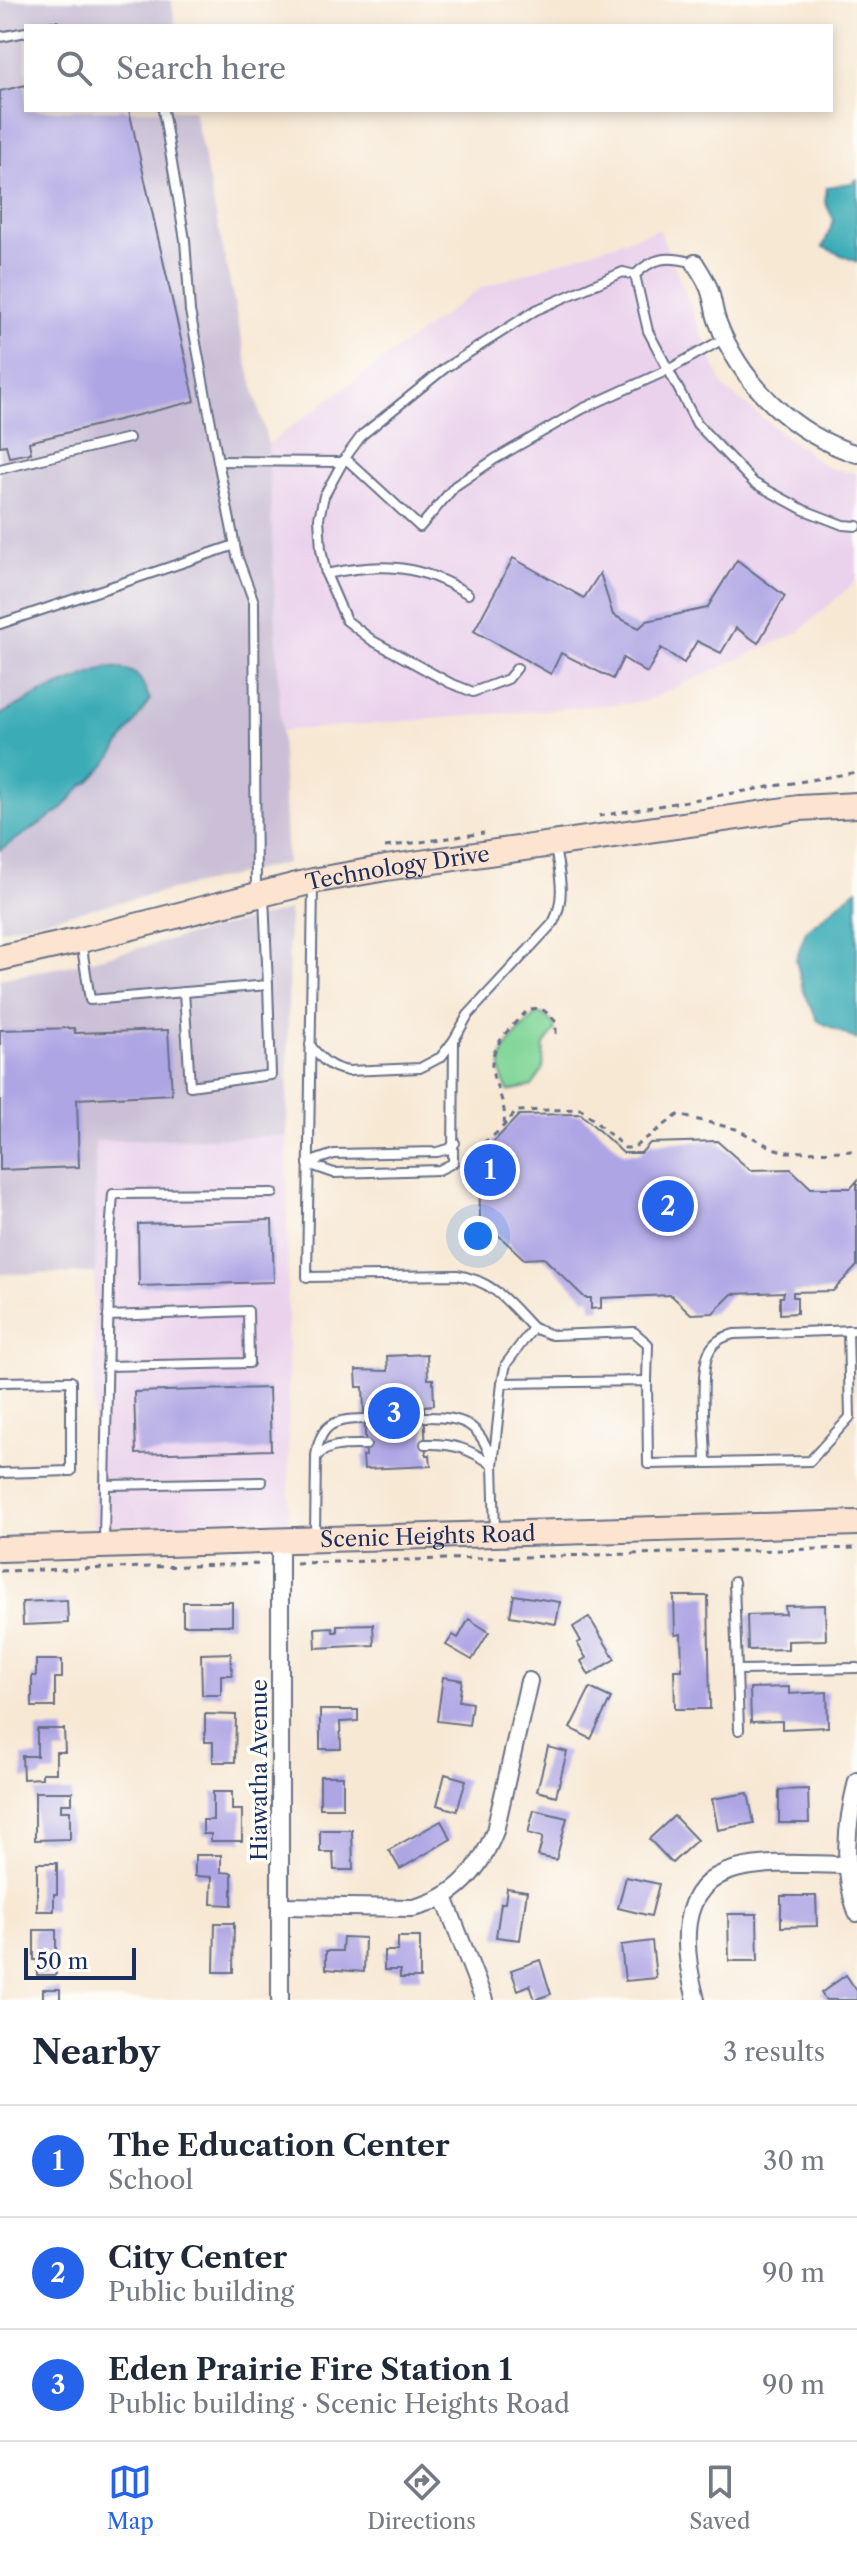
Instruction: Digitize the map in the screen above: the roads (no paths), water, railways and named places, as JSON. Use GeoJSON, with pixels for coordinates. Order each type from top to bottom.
{"type":"FeatureCollection","features":[{"type":"Feature","properties":{"kind":"street"},"geometry":{"type":"LineString","coordinates":[[695,263],[708,285],[717,321],[754,384],[811,436],[857,454]]}},
{"type":"Feature","properties":{"kind":"street","name":"Technology Drive"},"geometry":{"type":"LineString","coordinates":[[799,808],[857,793]]}},
{"type":"Feature","properties":{"kind":"street","name":"Technology Drive"},"geometry":{"type":"LineString","coordinates":[[0,958],[313,881],[799,808],[857,805]]}},
{"type":"Feature","properties":{"kind":"street","name":"Scenic Heights Road"},"geometry":{"type":"LineString","coordinates":[[0,1549],[104,1546],[280,1552],[315,1540],[857,1523]]}},
{"type":"Feature","properties":{"kind":"street","name":"Hiawatha Avenue"},"geometry":{"type":"LineString","coordinates":[[280,1552],[280,2000]]}},
{"type":"Feature","properties":{"kind":"street"},"geometry":{"type":"LineString","coordinates":[[281,1906],[399,1909],[430,1904],[471,1876],[486,1854],[495,1831],[529,1681]]}},
{"type":"Feature","properties":{"kind":"street"},"geometry":{"type":"LineString","coordinates":[[857,1781],[846,1843],[847,1865],[857,1913]]}},
{"type":"Feature","properties":{"kind":"street"},"geometry":{"type":"LineString","coordinates":[[696,2000],[688,1969],[685,1933],[689,1913],[699,1894],[713,1879],[732,1869],[752,1865],[847,1865]]}},
{"type":"Feature","properties":{"kind":"street"},"geometry":{"type":"LineString","coordinates":[[444,1897],[484,2000]]}},
{"type":"Feature","properties":{"kind":"lane"},"geometry":{"type":"LineString","coordinates":[[0,37],[24,32]]}},
{"type":"Feature","properties":{"kind":"lane"},"geometry":{"type":"LineString","coordinates":[[163,112],[185,240],[190,311],[235,545],[254,602],[260,894],[268,985],[271,1075],[190,1086],[184,992]]}},
{"type":"Feature","properties":{"kind":"lane"},"geometry":{"type":"LineString","coordinates":[[635,275],[656,259],[673,257],[695,263]]}},
{"type":"Feature","properties":{"kind":"lane"},"geometry":{"type":"LineString","coordinates":[[517,668],[508,679],[473,692],[450,683],[373,641],[346,620],[326,574],[319,518],[324,496],[362,435],[445,368],[536,310],[623,272],[635,275]]}},
{"type":"Feature","properties":{"kind":"lane"},"geometry":{"type":"LineString","coordinates":[[635,275],[648,331],[697,424],[754,483],[804,510],[843,525],[857,526]]}},
{"type":"Feature","properties":{"kind":"lane"},"geometry":{"type":"LineString","coordinates":[[218,461],[344,460],[420,527],[455,486],[495,459],[582,409],[668,370],[726,338]]}},
{"type":"Feature","properties":{"kind":"lane"},"geometry":{"type":"LineString","coordinates":[[0,469],[129,438]]}},
{"type":"Feature","properties":{"kind":"lane"},"geometry":{"type":"LineString","coordinates":[[0,624],[235,545]]}},
{"type":"Feature","properties":{"kind":"lane"},"geometry":{"type":"LineString","coordinates":[[326,574],[376,566],[399,567],[449,582],[468,594]]}},
{"type":"Feature","properties":{"kind":"lane"},"geometry":{"type":"LineString","coordinates":[[310,1045],[326,1064],[348,1071],[420,1068],[441,1057],[468,1015],[553,923],[560,909],[561,885],[555,843]]}},
{"type":"Feature","properties":{"kind":"lane"},"geometry":{"type":"LineString","coordinates":[[313,881],[307,1277],[457,1275],[486,1283],[533,1328],[552,1335],[634,1332],[648,1344],[648,1464],[706,1463],[810,1461],[850,1417],[853,1330],[734,1334],[722,1337],[713,1344],[705,1366],[706,1463]]}},
{"type":"Feature","properties":{"kind":"lane"},"geometry":{"type":"LineString","coordinates":[[81,940],[90,1000],[268,985]]}},
{"type":"Feature","properties":{"kind":"lane"},"geometry":{"type":"LineString","coordinates":[[308,1164],[334,1173],[439,1170],[453,1163],[454,1040]]}},
{"type":"Feature","properties":{"kind":"lane"},"geometry":{"type":"LineString","coordinates":[[308,1164],[334,1154],[437,1152],[449,1149],[455,1143]]}},
{"type":"Feature","properties":{"kind":"lane"},"geometry":{"type":"LineString","coordinates":[[104,1546],[113,1194],[273,1193]]}},
{"type":"Feature","properties":{"kind":"lane"},"geometry":{"type":"LineString","coordinates":[[107,1366],[249,1363],[248,1311],[108,1316]]}},
{"type":"Feature","properties":{"kind":"lane"},"geometry":{"type":"LineString","coordinates":[[496,1535],[493,1465],[502,1383],[506,1364],[533,1328]]}},
{"type":"Feature","properties":{"kind":"lane"},"geometry":{"type":"LineString","coordinates":[[0,1382],[71,1381],[71,1471],[0,1473]]}},
{"type":"Feature","properties":{"kind":"lane"},"geometry":{"type":"LineString","coordinates":[[502,1383],[647,1381]]}},
{"type":"Feature","properties":{"kind":"lane"},"geometry":{"type":"LineString","coordinates":[[424,1417],[460,1420],[477,1430],[487,1445],[493,1465]]}},
{"type":"Feature","properties":{"kind":"lane"},"geometry":{"type":"LineString","coordinates":[[315,1540],[318,1437],[327,1426],[345,1419],[364,1419]]}},
{"type":"Feature","properties":{"kind":"lane"},"geometry":{"type":"LineString","coordinates":[[425,1444],[458,1445],[493,1465]]}},
{"type":"Feature","properties":{"kind":"lane"},"geometry":{"type":"LineString","coordinates":[[316,1457],[322,1450],[336,1446],[366,1445]]}},
{"type":"Feature","properties":{"kind":"lane"},"geometry":{"type":"LineString","coordinates":[[105,1485],[262,1482]]}},
{"type":"Feature","properties":{"kind":"lane"},"geometry":{"type":"LineString","coordinates":[[734,1582],[739,1730]]}},
{"type":"Feature","properties":{"kind":"lane"},"geometry":{"type":"LineString","coordinates":[[737,1670],[857,1668]]}},
{"type":"Feature","properties":{"kind":"water"},"geometry":{"type":"Polygon","coordinates":[[[857,179],[857,262],[823,247],[834,220],[825,202],[827,187],[857,179]]]}},
{"type":"Feature","properties":{"kind":"water"},"geometry":{"type":"Polygon","coordinates":[[[109,667],[136,675],[150,700],[107,763],[61,810],[0,850],[0,715],[41,693],[109,667]]]}},
{"type":"Feature","properties":{"kind":"water"},"geometry":{"type":"Polygon","coordinates":[[[857,889],[857,1040],[818,1021],[803,990],[796,959],[806,931],[857,889]]]}},
{"type":"Feature","properties":{"kind":"place","name":"The Education Center"},"geometry":{"type":"Point","coordinates":[490,1170]}},
{"type":"Feature","properties":{"kind":"place","name":"City Center"},"geometry":{"type":"Point","coordinates":[668,1206]}},
{"type":"Feature","properties":{"kind":"place","name":"Eden Prairie Fire Station 1"},"geometry":{"type":"Point","coordinates":[394,1413]}}]}
